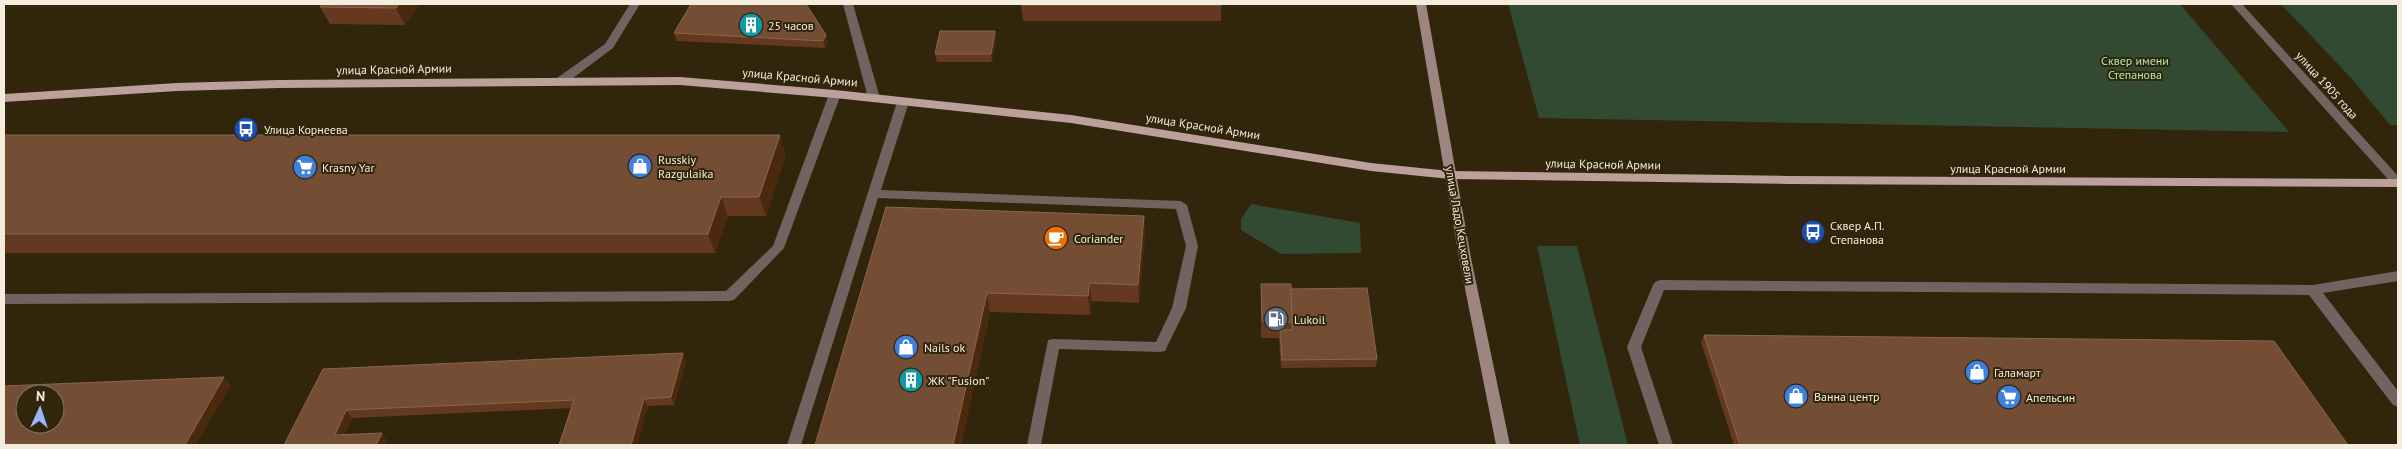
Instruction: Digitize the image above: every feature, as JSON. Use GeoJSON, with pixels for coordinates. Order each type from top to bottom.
{"type":"FeatureCollection","features":[{"type":"Feature","properties":{"kind":"main road","name":"улица Ладо Кецховели"},"geometry":{"type":"LineString","coordinates":[[1421,4],[1450,175],[1503,445]]}},
{"type":"Feature","properties":{"kind":"main road","name":"улица Красной Армии"},"geometry":{"type":"LineString","coordinates":[[4,98],[177,87],[561,80],[680,80],[1071,119],[1371,167],[1450,175],[1789,180],[2398,183]]}},
{"type":"Feature","properties":{"kind":"street"},"geometry":{"type":"LineString","coordinates":[[561,80],[610,46],[635,4]]}},
{"type":"Feature","properties":{"kind":"street"},"geometry":{"type":"LineString","coordinates":[[848,4],[874,98]]}},
{"type":"Feature","properties":{"kind":"street","name":"улица 1905 года"},"geometry":{"type":"LineString","coordinates":[[2236,4],[2398,183]]}},
{"type":"Feature","properties":{"kind":"street"},"geometry":{"type":"LineString","coordinates":[[4,299],[729,296],[778,248],[835,94]]}},
{"type":"Feature","properties":{"kind":"street"},"geometry":{"type":"LineString","coordinates":[[794,445],[904,102]]}},
{"type":"Feature","properties":{"kind":"street"},"geometry":{"type":"LineString","coordinates":[[875,194],[1181,206],[1192,246],[1179,308],[1160,347],[1053,344],[1034,445]]}},
{"type":"Feature","properties":{"kind":"street"},"geometry":{"type":"LineString","coordinates":[[1666,445],[1634,347],[1660,285],[2313,290],[2398,276]]}},
{"type":"Feature","properties":{"kind":"street"},"geometry":{"type":"LineString","coordinates":[[2313,290],[2398,401]]}},
{"type":"Feature","properties":{"kind":"green space","name":"Сквер имени Степанова"},"geometry":{"type":"Polygon","coordinates":[[[1508,4],[2180,4],[2289,132],[1539,118],[1508,4]]]}},
{"type":"Feature","properties":{"kind":"green space"},"geometry":{"type":"Polygon","coordinates":[[[2281,4],[2398,4],[2398,125],[2390,125],[2351,78],[2281,4]]]}},
{"type":"Feature","properties":{"kind":"green space"},"geometry":{"type":"Polygon","coordinates":[[[1251,204],[1360,223],[1361,253],[1281,254],[1241,230],[1241,219],[1251,204]]]}},
{"type":"Feature","properties":{"kind":"green space"},"geometry":{"type":"Polygon","coordinates":[[[1537,246],[1577,246],[1628,445],[1580,445],[1537,246]]]}},
{"type":"Feature","properties":{"kind":"building"},"geometry":{"type":"Polygon","coordinates":[[[322,4],[399,4],[396,8],[320,7],[322,4]]]}},
{"type":"Feature","properties":{"kind":"building","name":"25 часов"},"geometry":{"type":"Polygon","coordinates":[[[691,4],[806,4],[826,35],[823,41],[674,33],[691,4]]]}},
{"type":"Feature","properties":{"kind":"building"},"geometry":{"type":"Polygon","coordinates":[[[1221,4],[1222,5],[1021,5],[1221,4]]]}},
{"type":"Feature","properties":{"kind":"building"},"geometry":{"type":"Polygon","coordinates":[[[940,31],[995,31],[991,54],[935,54],[940,31]]]}},
{"type":"Feature","properties":{"kind":"building"},"geometry":{"type":"Polygon","coordinates":[[[4,135],[780,135],[759,197],[721,197],[708,234],[4,234],[4,135]]]}},
{"type":"Feature","properties":{"kind":"building","name":"ЖК \"Fusion\""},"geometry":{"type":"Polygon","coordinates":[[[886,207],[1144,216],[1138,285],[1090,283],[1088,296],[987,293],[953,445],[815,445],[886,207]]]}},
{"type":"Feature","properties":{"kind":"building"},"geometry":{"type":"Polygon","coordinates":[[[1261,284],[1291,284],[1292,322],[1262,321],[1261,284]]]}},
{"type":"Feature","properties":{"kind":"building"},"geometry":{"type":"Polygon","coordinates":[[[1367,288],[1377,359],[1282,360],[1280,330],[1292,330],[1291,289],[1367,288]]]}},
{"type":"Feature","properties":{"kind":"building","name":"Апельсин"},"geometry":{"type":"Polygon","coordinates":[[[1704,335],[2274,341],[2348,445],[1740,445],[1704,335]]]}},
{"type":"Feature","properties":{"kind":"building"},"geometry":{"type":"Polygon","coordinates":[[[683,353],[671,397],[644,399],[631,445],[559,445],[574,400],[346,410],[335,435],[382,433],[376,445],[284,445],[323,369],[683,353]]]}},
{"type":"Feature","properties":{"kind":"building"},"geometry":{"type":"Polygon","coordinates":[[[224,377],[185,445],[4,445],[4,386],[15,386],[15,434],[65,434],[65,384],[53,384],[224,377]]]}},
{"type":"Feature","properties":{"kind":"place","name":"25 часов"},"geometry":{"type":"Point","coordinates":[751,25]}},
{"type":"Feature","properties":{"kind":"place","name":"Улица Корнеева"},"geometry":{"type":"Point","coordinates":[246,129]}},
{"type":"Feature","properties":{"kind":"place","name":"Russkiy Razgulaika"},"geometry":{"type":"Point","coordinates":[640,166]}},
{"type":"Feature","properties":{"kind":"place","name":"Krasny Yar"},"geometry":{"type":"Point","coordinates":[305,167]}},
{"type":"Feature","properties":{"kind":"place","name":"Сквер А.П. Степанова"},"geometry":{"type":"Point","coordinates":[1813,232]}},
{"type":"Feature","properties":{"kind":"place","name":"Coriander"},"geometry":{"type":"Point","coordinates":[1056,238]}},
{"type":"Feature","properties":{"kind":"place","name":"Lukoil"},"geometry":{"type":"Point","coordinates":[1276,319]}},
{"type":"Feature","properties":{"kind":"place","name":"Nails ok"},"geometry":{"type":"Point","coordinates":[906,347]}},
{"type":"Feature","properties":{"kind":"place","name":"Галамарт"},"geometry":{"type":"Point","coordinates":[1977,372]}},
{"type":"Feature","properties":{"kind":"place","name":"ЖК \"Fusion\""},"geometry":{"type":"Point","coordinates":[911,380]}},
{"type":"Feature","properties":{"kind":"place","name":"Ванна центр"},"geometry":{"type":"Point","coordinates":[1796,396]}},
{"type":"Feature","properties":{"kind":"place","name":"Апельсин"},"geometry":{"type":"Point","coordinates":[2009,397]}}]}
